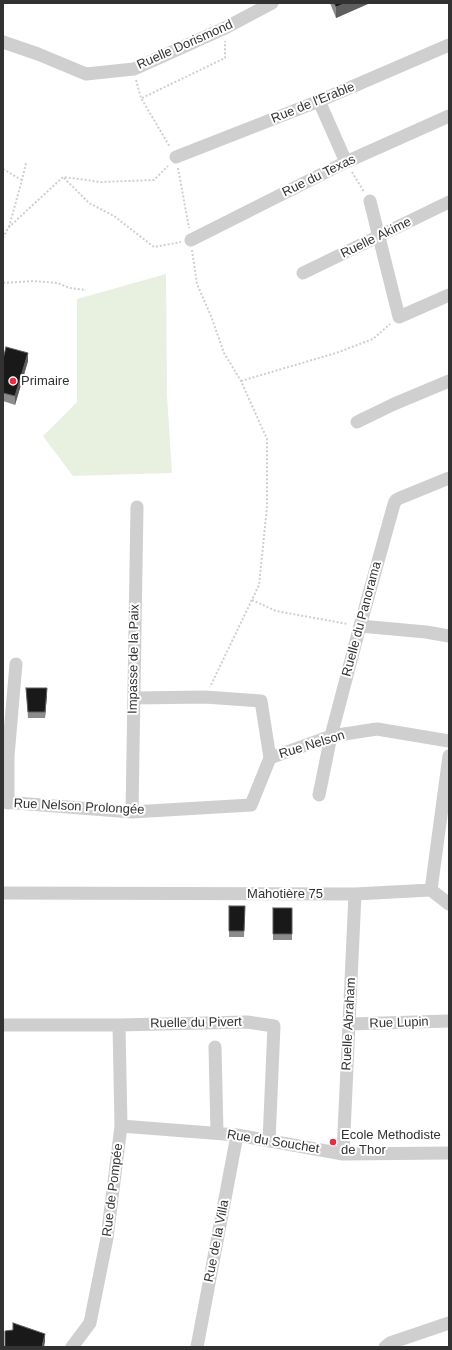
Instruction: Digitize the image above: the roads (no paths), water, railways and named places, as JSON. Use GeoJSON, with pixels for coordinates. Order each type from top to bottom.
{"type":"FeatureCollection","features":[{"type":"Feature","properties":{"kind":"street","name":"Ruelle Dorismond"},"geometry":{"type":"LineString","coordinates":[[3,42],[38,54],[86,74],[134,69],[225,28],[272,3]]}},
{"type":"Feature","properties":{"kind":"street","name":"Rue de l'Erable"},"geometry":{"type":"LineString","coordinates":[[176,157],[319,101],[449,46]]}},
{"type":"Feature","properties":{"kind":"street"},"geometry":{"type":"LineString","coordinates":[[319,101],[346,162]]}},
{"type":"Feature","properties":{"kind":"street","name":"Rue du Texas"},"geometry":{"type":"LineString","coordinates":[[191,240],[346,162],[449,116]]}},
{"type":"Feature","properties":{"kind":"street"},"geometry":{"type":"LineString","coordinates":[[370,201],[399,317],[449,295]]}},
{"type":"Feature","properties":{"kind":"street","name":"Ruelle Akime"},"geometry":{"type":"LineString","coordinates":[[303,273],[449,202]]}},
{"type":"Feature","properties":{"kind":"street"},"geometry":{"type":"LineString","coordinates":[[357,422],[394,404],[449,381]]}},
{"type":"Feature","properties":{"kind":"street","name":"Ruelle du Panorama"},"geometry":{"type":"LineString","coordinates":[[319,795],[331,736],[360,626],[396,500],[449,478]]}},
{"type":"Feature","properties":{"kind":"street","name":"Impasse de la Paix"},"geometry":{"type":"LineString","coordinates":[[132,812],[137,507]]}},
{"type":"Feature","properties":{"kind":"street"},"geometry":{"type":"LineString","coordinates":[[360,626],[426,632],[449,636]]}},
{"type":"Feature","properties":{"kind":"street"},"geometry":{"type":"LineString","coordinates":[[5,802],[16,664]]}},
{"type":"Feature","properties":{"kind":"street"},"geometry":{"type":"LineString","coordinates":[[134,698],[205,697],[261,701],[270,758]]}},
{"type":"Feature","properties":{"kind":"street","name":"Rue Nelson"},"geometry":{"type":"LineString","coordinates":[[270,758],[331,736],[377,729],[449,741]]}},
{"type":"Feature","properties":{"kind":"street"},"geometry":{"type":"LineString","coordinates":[[449,756],[431,890],[449,904]]}},
{"type":"Feature","properties":{"kind":"street","name":"Rue Nelson Prolongée"},"geometry":{"type":"LineString","coordinates":[[5,802],[132,812],[250,805],[270,758]]}},
{"type":"Feature","properties":{"kind":"street","name":"Mahotière 75"},"geometry":{"type":"LineString","coordinates":[[3,893],[355,894],[431,890]]}},
{"type":"Feature","properties":{"kind":"street","name":"Ruelle Abraham"},"geometry":{"type":"LineString","coordinates":[[343,1154],[355,894]]}},
{"type":"Feature","properties":{"kind":"street","name":"Rue Lupin"},"geometry":{"type":"LineString","coordinates":[[349,1024],[449,1021]]}},
{"type":"Feature","properties":{"kind":"street","name":"Ruelle du Pivert"},"geometry":{"type":"LineString","coordinates":[[3,1025],[119,1025],[247,1022],[274,1026],[270,1141]]}},
{"type":"Feature","properties":{"kind":"street","name":"Rue de Pompée"},"geometry":{"type":"LineString","coordinates":[[72,1347],[90,1323],[106,1238],[121,1126],[119,1025]]}},
{"type":"Feature","properties":{"kind":"street"},"geometry":{"type":"LineString","coordinates":[[215,1047],[217,1133]]}},
{"type":"Feature","properties":{"kind":"street","name":"Rue du Souchet"},"geometry":{"type":"LineString","coordinates":[[121,1126],[237,1135],[343,1154],[449,1152]]}},
{"type":"Feature","properties":{"kind":"street","name":"Rue de la Villa"},"geometry":{"type":"LineString","coordinates":[[197,1347],[237,1135]]}},
{"type":"Feature","properties":{"kind":"street"},"geometry":{"type":"LineString","coordinates":[[385,1347],[390,1343],[449,1323]]}},
{"type":"Feature","properties":{"kind":"place","name":"Primaire"},"geometry":{"type":"Point","coordinates":[13,381]}},
{"type":"Feature","properties":{"kind":"place","name":"Ecole Methodiste de Thor"},"geometry":{"type":"Point","coordinates":[333,1142]}}]}
